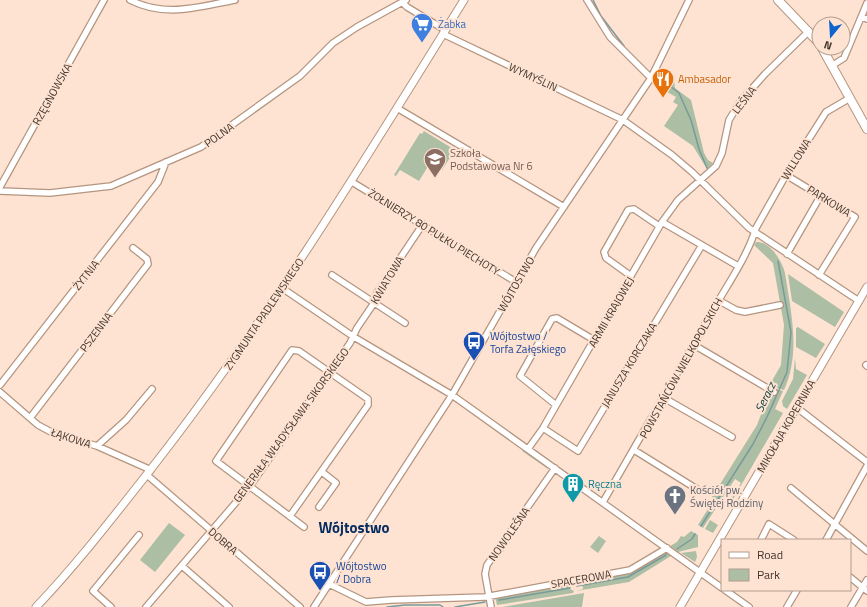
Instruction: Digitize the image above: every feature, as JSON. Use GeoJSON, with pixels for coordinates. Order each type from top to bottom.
{"type":"FeatureCollection","features":[{"type":"Feature","properties":{"kind":"main road"},"geometry":{"type":"LineString","coordinates":[[778,0],[811,33]]}},
{"type":"Feature","properties":{"kind":"main road"},"geometry":{"type":"LineString","coordinates":[[827,56],[867,129]]}},
{"type":"Feature","properties":{"kind":"street","name":"RZĘGNOWSKA"},"geometry":{"type":"LineString","coordinates":[[0,187],[104,0]]}},
{"type":"Feature","properties":{"kind":"street"},"geometry":{"type":"LineString","coordinates":[[130,0],[150,9],[165,11],[235,0]]}},
{"type":"Feature","properties":{"kind":"street","name":"ZYGMUNTA PADLEWSKIEGO"},"geometry":{"type":"LineString","coordinates":[[36,607],[102,531],[149,472],[226,370],[352,182],[464,0]]}},
{"type":"Feature","properties":{"kind":"street"},"geometry":{"type":"LineString","coordinates":[[587,0],[610,38],[651,78]]}},
{"type":"Feature","properties":{"kind":"street","name":"WÓJTOSTWO"},"geometry":{"type":"LineString","coordinates":[[314,607],[452,395],[516,282],[564,207],[651,78],[689,0]]}},
{"type":"Feature","properties":{"kind":"street","name":"WYMYŚLIN"},"geometry":{"type":"LineString","coordinates":[[404,1],[407,8],[444,32],[623,120],[672,155],[755,232],[859,301]]}},
{"type":"Feature","properties":{"kind":"street","name":"POLNA"},"geometry":{"type":"LineString","coordinates":[[0,191],[50,193],[112,186],[201,147],[300,76],[333,43],[357,27],[404,1]]}},
{"type":"Feature","properties":{"kind":"street"},"geometry":{"type":"LineString","coordinates":[[833,65],[844,58],[864,18],[867,3]]}},
{"type":"Feature","properties":{"kind":"street","name":"LEŚNA"},"geometry":{"type":"LineString","coordinates":[[701,181],[720,160],[732,114],[765,74],[809,31]]}},
{"type":"Feature","properties":{"kind":"street","name":"WILLOWA"},"geometry":{"type":"LineString","coordinates":[[755,232],[786,175],[826,112],[850,98]]}},
{"type":"Feature","properties":{"kind":"street"},"geometry":{"type":"LineString","coordinates":[[397,108],[564,207]]}},
{"type":"Feature","properties":{"kind":"street","name":"ŻYTNIA"},"geometry":{"type":"LineString","coordinates":[[0,385],[158,182],[166,162]]}},
{"type":"Feature","properties":{"kind":"street","name":"PARKOWA"},"geometry":{"type":"LineString","coordinates":[[786,175],[855,217],[819,275]]}},
{"type":"Feature","properties":{"kind":"street","name":"ARMII KRAJOWEJ"},"geometry":{"type":"LineString","coordinates":[[528,449],[543,428],[661,224],[678,200],[701,181]]}},
{"type":"Feature","properties":{"kind":"street","name":"ŻOŁNIERZY 80 PUŁKU PIECHOTY"},"geometry":{"type":"LineString","coordinates":[[352,182],[516,282]]}},
{"type":"Feature","properties":{"kind":"street"},"geometry":{"type":"LineString","coordinates":[[787,254],[821,195]]}},
{"type":"Feature","properties":{"kind":"street"},"geometry":{"type":"LineString","coordinates":[[631,276],[606,258],[604,252],[628,210],[634,210],[702,245],[738,266]]}},
{"type":"Feature","properties":{"kind":"street","name":"KWIATOWA"},"geometry":{"type":"LineString","coordinates":[[354,337],[357,328],[374,303],[377,293],[422,224]]}},
{"type":"Feature","properties":{"kind":"street","name":"POWSTAŃCÓW WIELKOPOLSKICH"},"geometry":{"type":"LineString","coordinates":[[603,502],[694,345],[755,235],[755,232]]}},
{"type":"Feature","properties":{"kind":"street","name":"JANUSZA KORCZAKA"},"geometry":{"type":"LineString","coordinates":[[543,428],[578,451],[702,245]]}},
{"type":"Feature","properties":{"kind":"street","name":"PSZENNA"},"geometry":{"type":"LineString","coordinates":[[30,418],[148,264],[147,259],[133,248]]}},
{"type":"Feature","properties":{"kind":"street"},"geometry":{"type":"LineString","coordinates":[[332,275],[405,323]]}},
{"type":"Feature","properties":{"kind":"street","name":"MIKOŁAJA KOPERNIKA"},"geometry":{"type":"LineString","coordinates":[[680,607],[699,572],[867,287]]}},
{"type":"Feature","properties":{"kind":"street"},"geometry":{"type":"LineString","coordinates":[[282,288],[354,337],[452,395],[721,587]]}},
{"type":"Feature","properties":{"kind":"street"},"geometry":{"type":"LineString","coordinates":[[718,300],[736,310],[746,312],[780,305]]}},
{"type":"Feature","properties":{"kind":"street"},"geometry":{"type":"LineString","coordinates":[[556,405],[520,376],[552,319],[557,318],[594,340]]}},
{"type":"Feature","properties":{"kind":"street","name":"GENERAŁA WŁADYSŁAWA SIKORSKIEGO"},"geometry":{"type":"LineString","coordinates":[[146,607],[250,486],[354,337]]}},
{"type":"Feature","properties":{"kind":"street"},"geometry":{"type":"LineString","coordinates":[[694,345],[774,392]]}},
{"type":"Feature","properties":{"kind":"street"},"geometry":{"type":"LineString","coordinates":[[290,516],[368,406],[368,399],[298,351],[292,350],[216,461],[304,527]]}},
{"type":"Feature","properties":{"kind":"street"},"geometry":{"type":"LineString","coordinates":[[97,446],[126,420],[152,389]]}},
{"type":"Feature","properties":{"kind":"street","name":"ŁĄKOWA"},"geometry":{"type":"LineString","coordinates":[[0,392],[38,425],[51,432],[97,446],[149,472]]}},
{"type":"Feature","properties":{"kind":"street"},"geometry":{"type":"LineString","coordinates":[[664,398],[732,437]]}},
{"type":"Feature","properties":{"kind":"street"},"geometry":{"type":"LineString","coordinates":[[796,407],[867,462]]}},
{"type":"Feature","properties":{"kind":"street"},"geometry":{"type":"LineString","coordinates":[[634,450],[700,491]]}},
{"type":"Feature","properties":{"kind":"street"},"geometry":{"type":"LineString","coordinates":[[826,539],[867,466]]}},
{"type":"Feature","properties":{"kind":"street","name":"NOWOLEŚNA"},"geometry":{"type":"LineString","coordinates":[[491,607],[485,574],[488,565],[554,468]]}},
{"type":"Feature","properties":{"kind":"street","name":"DOBRA"},"geometry":{"type":"LineString","coordinates":[[149,472],[212,531],[300,607]]}},
{"type":"Feature","properties":{"kind":"street"},"geometry":{"type":"LineString","coordinates":[[319,507],[336,483],[322,472]]}},
{"type":"Feature","properties":{"kind":"street"},"geometry":{"type":"LineString","coordinates":[[792,488],[867,551]]}},
{"type":"Feature","properties":{"kind":"street"},"geometry":{"type":"LineString","coordinates":[[761,539],[769,524],[792,539]]}},
{"type":"Feature","properties":{"kind":"street"},"geometry":{"type":"LineString","coordinates":[[111,607],[93,591],[139,535]]}},
{"type":"Feature","properties":{"kind":"street","name":"SPACEROWA"},"geometry":{"type":"LineString","coordinates":[[329,584],[366,602],[490,596],[630,570],[667,548]]}},
{"type":"Feature","properties":{"kind":"street"},"geometry":{"type":"LineString","coordinates":[[182,566],[228,607]]}},
{"type":"Feature","properties":{"kind":"street"},"geometry":{"type":"LineString","coordinates":[[851,578],[865,590]]}},
{"type":"Feature","properties":{"kind":"street"},"geometry":{"type":"LineString","coordinates":[[852,607],[865,590],[867,580]]}},
{"type":"Feature","properties":{"kind":"street"},"geometry":{"type":"LineString","coordinates":[[787,607],[796,591]]}},
{"type":"Feature","properties":{"kind":"street"},"geometry":{"type":"LineString","coordinates":[[732,592],[749,607]]}},
{"type":"Feature","properties":{"kind":"green space"},"geometry":{"type":"Polygon","coordinates":[[[659,73],[674,81],[675,88],[691,100],[704,153],[708,160],[713,163],[707,169],[693,146],[664,126],[678,105],[673,102],[676,97],[653,84],[659,73]]]}},
{"type":"Feature","properties":{"kind":"green space"},"geometry":{"type":"Polygon","coordinates":[[[424,131],[455,150],[442,170],[430,163],[419,181],[400,170],[396,176],[394,175],[420,133],[422,134],[424,131]]]}},
{"type":"Feature","properties":{"kind":"green space"},"geometry":{"type":"Polygon","coordinates":[[[756,242],[771,248],[781,263],[785,273],[792,317],[793,347],[792,362],[784,390],[769,386],[781,365],[784,325],[773,263],[754,245],[756,242]]]}},
{"type":"Feature","properties":{"kind":"green space"},"geometry":{"type":"Polygon","coordinates":[[[788,274],[844,312],[835,327],[792,301],[788,274]]]}},
{"type":"Feature","properties":{"kind":"green space"},"geometry":{"type":"Polygon","coordinates":[[[798,327],[825,344],[816,358],[796,347],[796,328],[798,327]]]}},
{"type":"Feature","properties":{"kind":"green space"},"geometry":{"type":"Polygon","coordinates":[[[795,358],[796,369],[807,375],[787,409],[783,406],[782,401],[793,379],[795,358]]]}},
{"type":"Feature","properties":{"kind":"green space"},"geometry":{"type":"Polygon","coordinates":[[[772,388],[783,391],[775,409],[783,413],[729,506],[728,504],[741,483],[735,479],[703,528],[698,525],[713,501],[712,497],[757,425],[762,412],[763,406],[761,405],[767,394],[772,396],[775,390],[772,388]]]}},
{"type":"Feature","properties":{"kind":"green space"},"geometry":{"type":"Polygon","coordinates":[[[525,449],[546,466],[548,469],[522,451],[525,449]]]}},
{"type":"Feature","properties":{"kind":"green space"},"geometry":{"type":"Polygon","coordinates":[[[522,520],[524,521],[499,558],[497,557],[522,520]]]}},
{"type":"Feature","properties":{"kind":"green space"},"geometry":{"type":"Polygon","coordinates":[[[710,520],[718,525],[713,533],[705,529],[710,520]]]}},
{"type":"Feature","properties":{"kind":"green space"},"geometry":{"type":"Polygon","coordinates":[[[169,523],[185,535],[155,572],[140,560],[169,523]]]}},
{"type":"Feature","properties":{"kind":"green space"},"geometry":{"type":"Polygon","coordinates":[[[691,531],[698,535],[698,547],[678,552],[670,546],[677,542],[681,536],[684,537],[691,531]]]}},
{"type":"Feature","properties":{"kind":"green space"},"geometry":{"type":"Polygon","coordinates":[[[599,536],[606,541],[598,553],[590,547],[599,536]]]}},
{"type":"Feature","properties":{"kind":"green space"},"geometry":{"type":"Polygon","coordinates":[[[665,551],[671,556],[629,582],[576,591],[583,589],[582,582],[625,572],[665,551]]]}},
{"type":"Feature","properties":{"kind":"green space"},"geometry":{"type":"Polygon","coordinates":[[[696,551],[697,557],[695,562],[681,553],[696,551]]]}},
{"type":"Feature","properties":{"kind":"green space"},"geometry":{"type":"Polygon","coordinates":[[[571,584],[570,589],[574,591],[573,593],[497,605],[495,596],[571,584]]]}},
{"type":"Feature","properties":{"kind":"green space"},"geometry":{"type":"Polygon","coordinates":[[[584,593],[582,607],[502,607],[584,593]]]}},
{"type":"Feature","properties":{"kind":"waterway","name":"Seracz"},"geometry":{"type":"LineString","coordinates":[[593,0],[601,16],[624,46]]}},
{"type":"Feature","properties":{"kind":"waterway","name":"Seracz"},"geometry":{"type":"LineString","coordinates":[[657,76],[679,93],[691,120],[699,149],[707,168]]}},
{"type":"Feature","properties":{"kind":"waterway","name":"Seracz"},"geometry":{"type":"LineString","coordinates":[[701,526],[753,444],[787,372],[791,332],[778,261]]}},
{"type":"Feature","properties":{"kind":"waterway","name":"Seracz"},"geometry":{"type":"LineString","coordinates":[[677,549],[692,539],[695,534]]}},
{"type":"Feature","properties":{"kind":"waterway","name":"Seracz"},"geometry":{"type":"LineString","coordinates":[[577,586],[628,577],[666,555]]}},
{"type":"Feature","properties":{"kind":"waterway","name":"Seracz"},"geometry":{"type":"LineString","coordinates":[[499,600],[570,588]]}},
{"type":"Feature","properties":{"kind":"waterway","name":"Seracz"},"geometry":{"type":"LineString","coordinates":[[455,607],[485,602]]}},
{"type":"Feature","properties":{"kind":"waterway","name":"Seracz"},"geometry":{"type":"LineString","coordinates":[[387,607],[405,605],[440,605],[443,607]]}},
{"type":"Feature","properties":{"kind":"place","name":"Żabka"},"geometry":{"type":"Point","coordinates":[422,44]}},
{"type":"Feature","properties":{"kind":"place","name":"Ambasador"},"geometry":{"type":"Point","coordinates":[663,98]}},
{"type":"Feature","properties":{"kind":"place","name":"Szkoła Podstawowa Nr 6"},"geometry":{"type":"Point","coordinates":[435,178]}},
{"type":"Feature","properties":{"kind":"place","name":"Wójtostwo / Torfa Załęskiego"},"geometry":{"type":"Point","coordinates":[474,362]}},
{"type":"Feature","properties":{"kind":"place","name":"Ręczna"},"geometry":{"type":"Point","coordinates":[573,504]}},
{"type":"Feature","properties":{"kind":"place","name":"Kościół pw. Świętej Rodziny"},"geometry":{"type":"Point","coordinates":[675,516]}},
{"type":"Feature","properties":{"kind":"place","name":"Wójtostwo / Dobra"},"geometry":{"type":"Point","coordinates":[320,592]}},
{"type":"Feature","properties":{"kind":"district","name":"Wójtostwo"},"geometry":{"type":"Point","coordinates":[354,527]}}]}
